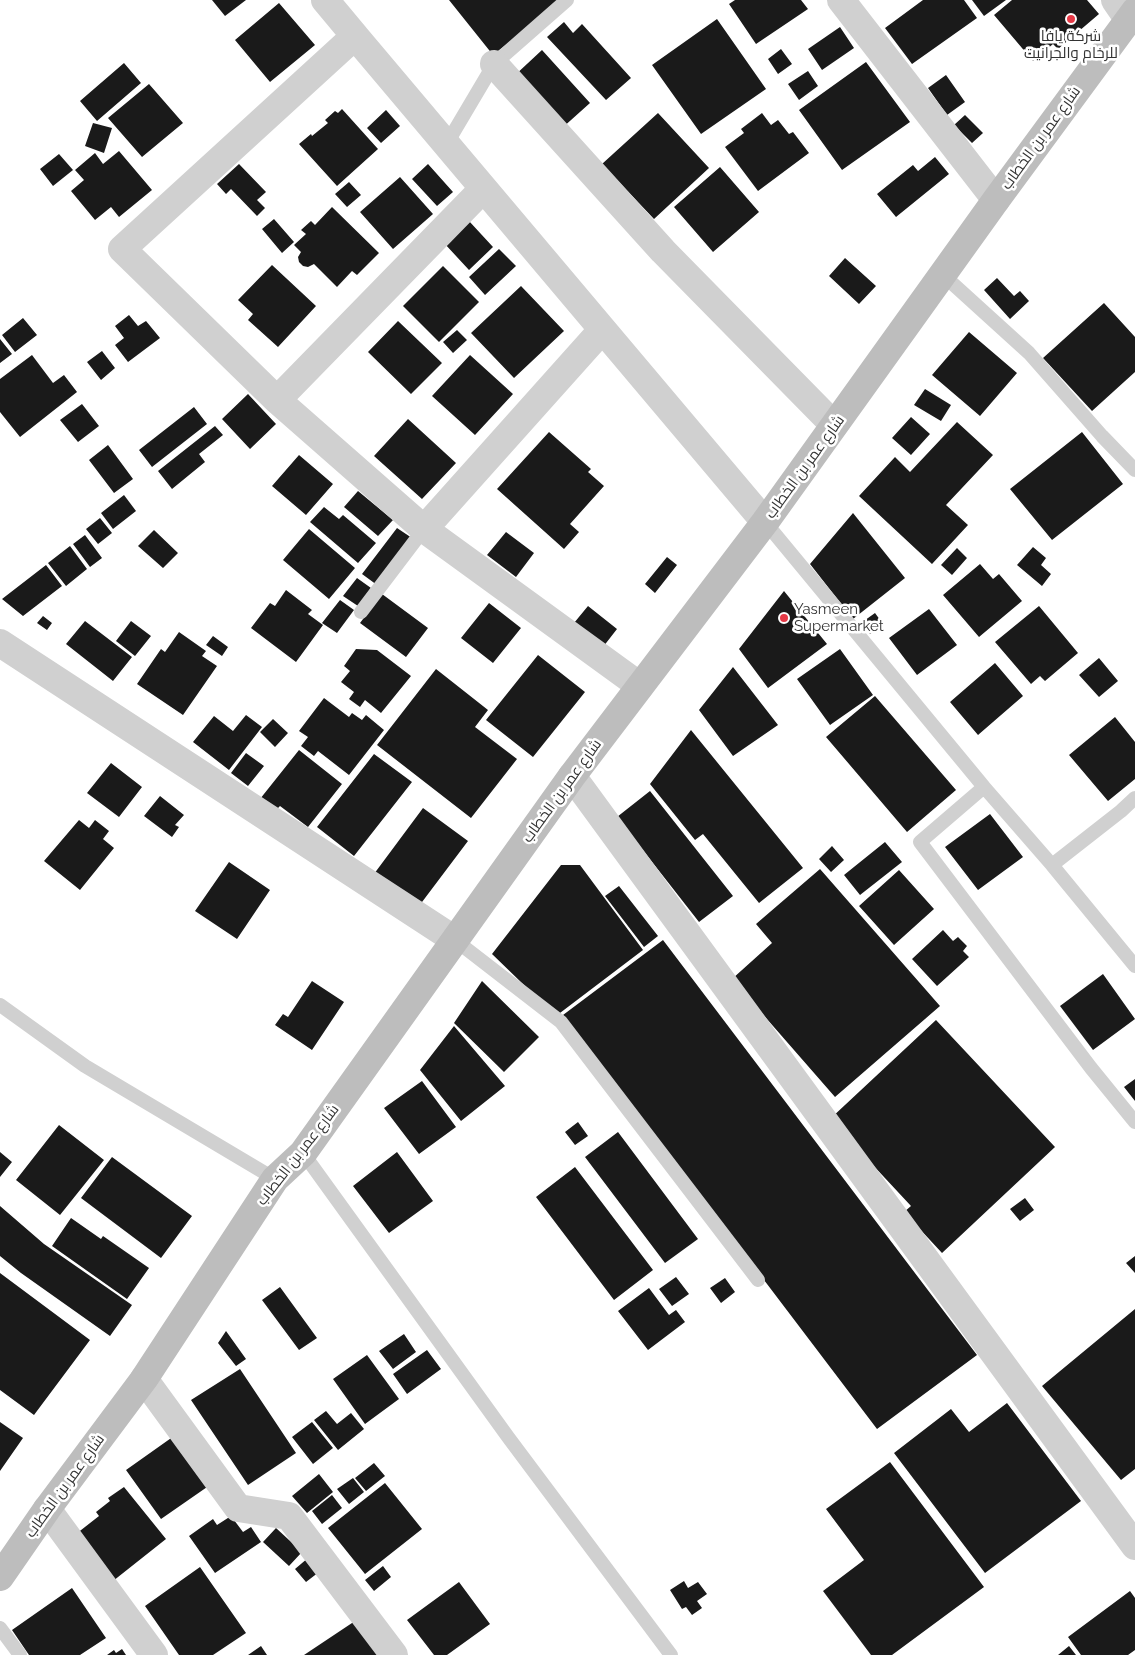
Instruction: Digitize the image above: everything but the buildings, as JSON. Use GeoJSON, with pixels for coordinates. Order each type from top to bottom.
{"type":"FeatureCollection","features":[{"type":"Feature","properties":{"kind":"main road","name":"شارع عمر بن الخطاب"},"geometry":{"type":"LineString","coordinates":[[0,1577],[47,1509],[144,1380],[274,1179],[303,1153],[572,776],[765,522],[1128,14]]}},
{"type":"Feature","properties":{"kind":"street"},"geometry":{"type":"LineString","coordinates":[[325,0],[765,522]]}},
{"type":"Feature","properties":{"kind":"street"},"geometry":{"type":"LineString","coordinates":[[841,0],[996,200]]}},
{"type":"Feature","properties":{"kind":"street"},"geometry":{"type":"LineString","coordinates":[[355,36],[122,249],[277,400],[424,528],[640,686]]}},
{"type":"Feature","properties":{"kind":"street"},"geometry":{"type":"LineString","coordinates":[[494,64],[663,251],[834,425]]}},
{"type":"Feature","properties":{"kind":"street"},"geometry":{"type":"LineString","coordinates":[[277,400],[483,189]]}},
{"type":"Feature","properties":{"kind":"street"},"geometry":{"type":"LineString","coordinates":[[424,528],[602,330]]}},
{"type":"Feature","properties":{"kind":"street"},"geometry":{"type":"LineString","coordinates":[[0,643],[455,940]]}},
{"type":"Feature","properties":{"kind":"street"},"geometry":{"type":"LineString","coordinates":[[572,776],[1135,1546]]}},
{"type":"Feature","properties":{"kind":"street"},"geometry":{"type":"LineString","coordinates":[[144,1380],[238,1508],[289,1516],[394,1655]]}},
{"type":"Feature","properties":{"kind":"street"},"geometry":{"type":"LineString","coordinates":[[47,1509],[154,1655]]}},
{"type":"Feature","properties":{"kind":"lane"},"geometry":{"type":"LineString","coordinates":[[446,145],[494,64],[567,0]]}},
{"type":"Feature","properties":{"kind":"lane"},"geometry":{"type":"LineString","coordinates":[[942,274],[1029,353],[1102,436],[1135,470]]}},
{"type":"Feature","properties":{"kind":"lane"},"geometry":{"type":"LineString","coordinates":[[765,522],[984,787],[1052,864],[1135,966]]}},
{"type":"Feature","properties":{"kind":"lane"},"geometry":{"type":"LineString","coordinates":[[362,612],[424,528]]}},
{"type":"Feature","properties":{"kind":"lane"},"geometry":{"type":"LineString","coordinates":[[984,787],[920,842],[1091,1068],[1135,1122]]}},
{"type":"Feature","properties":{"kind":"lane"},"geometry":{"type":"LineString","coordinates":[[1052,864],[1135,798]]}},
{"type":"Feature","properties":{"kind":"lane"},"geometry":{"type":"LineString","coordinates":[[455,940],[561,1022],[758,1280]]}},
{"type":"Feature","properties":{"kind":"lane"},"geometry":{"type":"LineString","coordinates":[[0,1005],[85,1066],[274,1179]]}},
{"type":"Feature","properties":{"kind":"lane"},"geometry":{"type":"LineString","coordinates":[[303,1153],[508,1437],[671,1655]]}},
{"type":"Feature","properties":{"kind":"lane"},"geometry":{"type":"LineString","coordinates":[[0,1628],[20,1655]]}},
{"type":"Feature","properties":{"kind":"place","name":"شركة يافا للرخام والجرانيت"},"geometry":{"type":"Point","coordinates":[1071,19]}},
{"type":"Feature","properties":{"kind":"place","name":"Yasmeen Supermarket"},"geometry":{"type":"Point","coordinates":[784,618]}}]}
